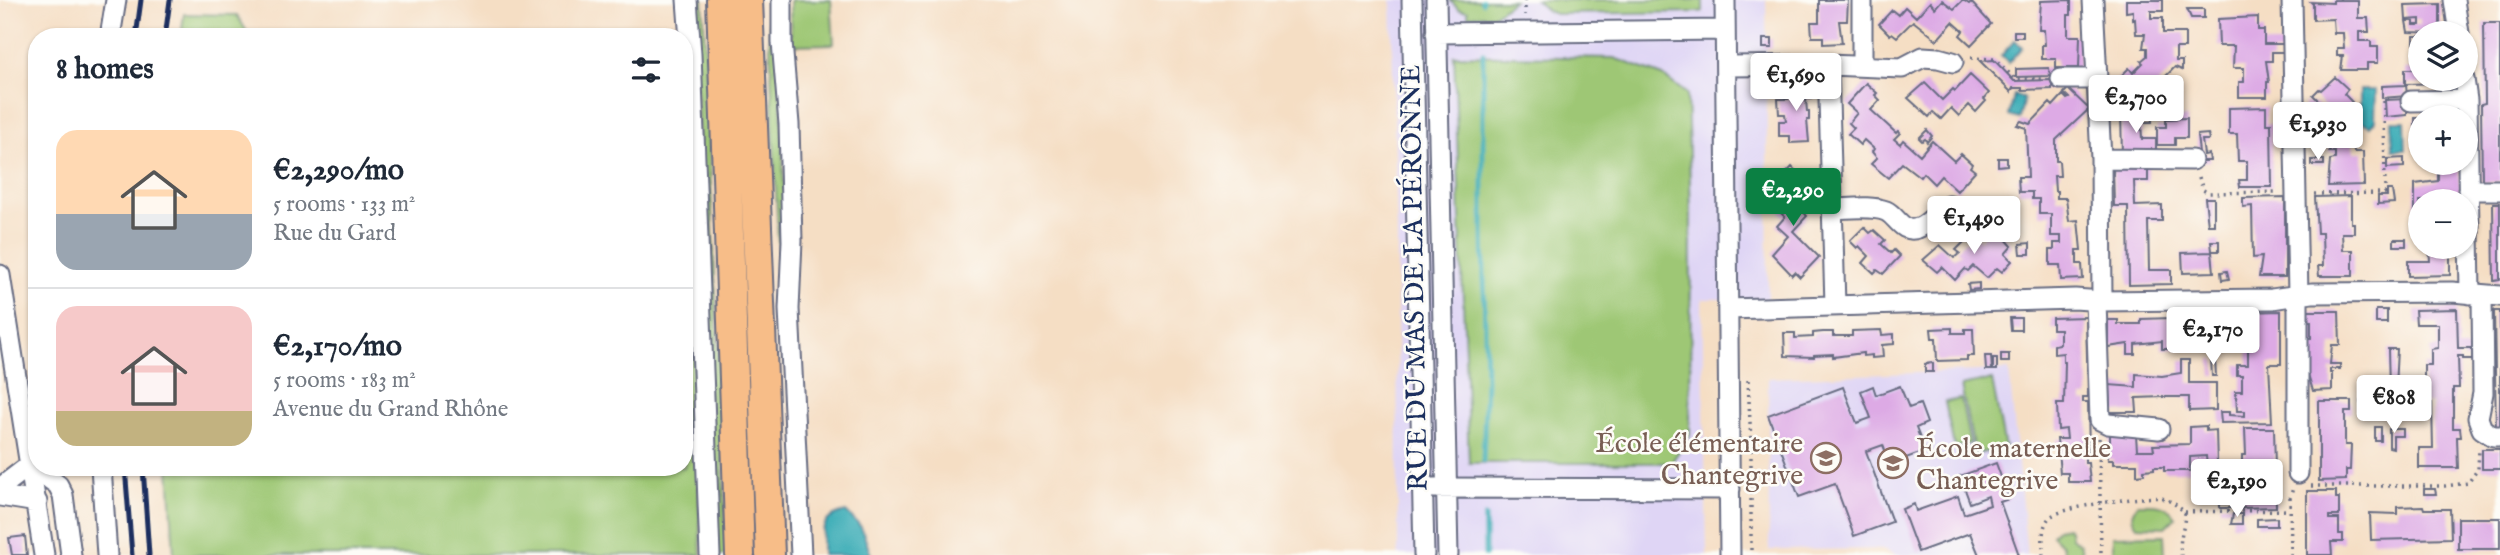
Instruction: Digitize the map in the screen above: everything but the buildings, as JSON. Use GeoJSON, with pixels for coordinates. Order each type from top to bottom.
{"type":"FeatureCollection","features":[{"type":"Feature","properties":{"kind":"highway"},"geometry":{"type":"LineString","coordinates":[[721,0],[740,555]]}},
{"type":"Feature","properties":{"kind":"highway"},"geometry":{"type":"LineString","coordinates":[[748,0],[770,555]]}},
{"type":"Feature","properties":{"kind":"street"},"geometry":{"type":"LineString","coordinates":[[111,28],[116,0]]}},
{"type":"Feature","properties":{"kind":"street"},"geometry":{"type":"LineString","coordinates":[[687,0],[689,28]]}},
{"type":"Feature","properties":{"kind":"street"},"geometry":{"type":"LineString","coordinates":[[782,0],[792,242],[789,309],[801,555]]}},
{"type":"Feature","properties":{"kind":"street","name":"RUE DU MAS DE LA PÉRONNE"},"geometry":{"type":"LineString","coordinates":[[1412,0],[1424,555]]}},
{"type":"Feature","properties":{"kind":"street","name":"RUE DU MAS DE LA PÉRONNE"},"geometry":{"type":"LineString","coordinates":[[1436,0],[1448,555]]}},
{"type":"Feature","properties":{"kind":"street"},"geometry":{"type":"LineString","coordinates":[[1725,0],[1730,555]]}},
{"type":"Feature","properties":{"kind":"street"},"geometry":{"type":"LineString","coordinates":[[1862,0],[1862,65]]}},
{"type":"Feature","properties":{"kind":"street"},"geometry":{"type":"LineString","coordinates":[[2093,0],[2101,159],[2098,414],[2103,423],[2159,429]]}},
{"type":"Feature","properties":{"kind":"street"},"geometry":{"type":"LineString","coordinates":[[2292,0],[2303,480]]}},
{"type":"Feature","properties":{"kind":"street"},"geometry":{"type":"LineString","coordinates":[[2454,0],[2457,21]]}},
{"type":"Feature","properties":{"kind":"street"},"geometry":{"type":"LineString","coordinates":[[1436,33],[1725,30]]}},
{"type":"Feature","properties":{"kind":"street"},"geometry":{"type":"LineString","coordinates":[[1726,66],[1862,65],[1872,68],[1902,68],[1923,57],[1953,62]]}},
{"type":"Feature","properties":{"kind":"street"},"geometry":{"type":"LineString","coordinates":[[1828,65],[1836,305]]}},
{"type":"Feature","properties":{"kind":"street"},"geometry":{"type":"LineString","coordinates":[[2061,79],[2096,79]]}},
{"type":"Feature","properties":{"kind":"street"},"geometry":{"type":"LineString","coordinates":[[2466,91],[2468,189]]}},
{"type":"Feature","properties":{"kind":"street"},"geometry":{"type":"LineString","coordinates":[[2411,101],[2467,100]]}},
{"type":"Feature","properties":{"kind":"street"},"geometry":{"type":"LineString","coordinates":[[693,107],[710,555]]}},
{"type":"Feature","properties":{"kind":"street"},"geometry":{"type":"LineString","coordinates":[[2101,159],[2192,160]]}},
{"type":"Feature","properties":{"kind":"street"},"geometry":{"type":"LineString","coordinates":[[2478,190],[2500,190]]}},
{"type":"Feature","properties":{"kind":"street"},"geometry":{"type":"LineString","coordinates":[[1832,209],[1875,208],[1889,212],[1903,227],[1910,229],[1918,228],[1949,206],[1957,208],[1970,221]]}},
{"type":"Feature","properties":{"kind":"street"},"geometry":{"type":"LineString","coordinates":[[2478,256],[2484,295],[2483,393],[2478,418],[2491,433]]}},
{"type":"Feature","properties":{"kind":"street"},"geometry":{"type":"LineString","coordinates":[[0,275],[28,452]]}},
{"type":"Feature","properties":{"kind":"street"},"geometry":{"type":"LineString","coordinates":[[1728,309],[2075,299],[2272,299],[2298,295],[2452,292],[2484,295]]}},
{"type":"Feature","properties":{"kind":"street"},"geometry":{"type":"LineString","coordinates":[[0,488],[28,467]]}},
{"type":"Feature","properties":{"kind":"street"},"geometry":{"type":"LineString","coordinates":[[32,476],[44,555]]}},
{"type":"Feature","properties":{"kind":"street"},"geometry":{"type":"LineString","coordinates":[[45,476],[58,485],[63,495],[71,555]]}},
{"type":"Feature","properties":{"kind":"street"},"geometry":{"type":"LineString","coordinates":[[102,476],[107,555]]}},
{"type":"Feature","properties":{"kind":"street"},"geometry":{"type":"LineString","coordinates":[[1422,488],[1730,488]]}},
{"type":"Feature","properties":{"kind":"street"},"geometry":{"type":"LineString","coordinates":[[0,496],[37,502]]}},
{"type":"Feature","properties":{"kind":"path"},"geometry":{"type":"LineString","coordinates":[[1525,0],[1525,19]]}},
{"type":"Feature","properties":{"kind":"path"},"geometry":{"type":"LineString","coordinates":[[1953,62],[1969,58],[1995,58],[2015,79],[2061,79]]}},
{"type":"Feature","properties":{"kind":"path"},"geometry":{"type":"LineString","coordinates":[[2192,160],[2198,163],[2203,190],[2209,193],[2385,193],[2384,99],[2408,98],[2411,101]]}},
{"type":"Feature","properties":{"kind":"path"},"geometry":{"type":"LineString","coordinates":[[1748,373],[1751,555]]}},
{"type":"Feature","properties":{"kind":"path"},"geometry":{"type":"LineString","coordinates":[[2102,555],[2099,440],[2103,423]]}},
{"type":"Feature","properties":{"kind":"path"},"geometry":{"type":"LineString","coordinates":[[2291,555],[2290,498],[2303,480],[2445,486],[2468,483],[2478,469],[2491,433]]}},
{"type":"Feature","properties":{"kind":"path"},"geometry":{"type":"LineString","coordinates":[[2043,555],[2043,534],[2049,518],[2065,509],[2159,497],[2173,502],[2185,512],[2290,510]]}},
{"type":"Feature","properties":{"kind":"path"},"geometry":{"type":"LineString","coordinates":[[2181,555],[2179,542],[2185,512]]}},
{"type":"Feature","properties":{"kind":"shaded area"},"geometry":{"type":"Polygon","coordinates":[[[1391,0],[1766,0],[1768,299],[1702,299],[1707,555],[1398,555],[1397,230],[1391,0]]]}},
{"type":"Feature","properties":{"kind":"shaded area","name":"École maternelle Chantegrive"},"geometry":{"type":"Polygon","coordinates":[[[2009,370],[2027,555],[1896,555],[1883,549],[1769,550],[1768,378],[2009,370]]]}},
{"type":"Feature","properties":{"kind":"green space"},"geometry":{"type":"Polygon","coordinates":[[[693,0],[703,0],[727,555],[715,555],[693,0]]]}},
{"type":"Feature","properties":{"kind":"green space"},"geometry":{"type":"Polygon","coordinates":[[[768,0],[778,0],[786,249],[781,314],[768,0]]]}},
{"type":"Feature","properties":{"kind":"green space"},"geometry":{"type":"Polygon","coordinates":[[[790,0],[831,0],[834,44],[791,45],[790,0]]]}},
{"type":"Feature","properties":{"kind":"green space"},"geometry":{"type":"Polygon","coordinates":[[[1450,0],[1514,0],[1494,15],[1468,16],[1468,11],[1458,9],[1450,0]]]}},
{"type":"Feature","properties":{"kind":"green space"},"geometry":{"type":"Polygon","coordinates":[[[1536,0],[1703,0],[1703,12],[1555,14],[1547,11],[1536,0]]]}},
{"type":"Feature","properties":{"kind":"green space"},"geometry":{"type":"Polygon","coordinates":[[[184,14],[237,15],[245,28],[182,28],[184,14]]]}},
{"type":"Feature","properties":{"kind":"green space"},"geometry":{"type":"Polygon","coordinates":[[[1454,55],[1614,58],[1663,76],[1687,94],[1691,214],[1690,435],[1671,463],[1469,463],[1454,55]]]}},
{"type":"Feature","properties":{"kind":"green space"},"geometry":{"type":"Polygon","coordinates":[[[693,324],[701,555],[174,555],[170,476],[693,476],[693,324]]]}},
{"type":"Feature","properties":{"kind":"green space"},"geometry":{"type":"Polygon","coordinates":[[[1992,380],[2005,448],[1975,454],[1961,386],[1992,380]]]}},
{"type":"Feature","properties":{"kind":"green space"},"geometry":{"type":"Polygon","coordinates":[[[1961,399],[1970,444],[1954,447],[1945,402],[1961,399]]]}},
{"type":"Feature","properties":{"kind":"green space"},"geometry":{"type":"Polygon","coordinates":[[[2138,504],[2164,506],[2175,517],[2165,527],[2137,526],[2132,515],[2138,504]]]}},
{"type":"Feature","properties":{"kind":"green space"},"geometry":{"type":"Polygon","coordinates":[[[2067,527],[2071,538],[2080,544],[2083,555],[2064,555],[2062,545],[2052,535],[2057,529],[2067,527]]]}},
{"type":"Feature","properties":{"kind":"green space"},"geometry":{"type":"Polygon","coordinates":[[[2164,535],[2165,555],[2113,555],[2113,536],[2164,535]]]}},
{"type":"Feature","properties":{"kind":"water"},"geometry":{"type":"Polygon","coordinates":[[[2015,40],[2022,47],[2008,63],[2001,56],[2015,40]]]}},
{"type":"Feature","properties":{"kind":"water"},"geometry":{"type":"Polygon","coordinates":[[[2360,90],[2376,90],[2375,120],[2370,126],[2360,121],[2360,90]]]}},
{"type":"Feature","properties":{"kind":"water"},"geometry":{"type":"Polygon","coordinates":[[[2014,95],[2024,98],[2019,119],[2009,116],[2014,95]]]}},
{"type":"Feature","properties":{"kind":"water"},"geometry":{"type":"Polygon","coordinates":[[[2392,121],[2405,121],[2406,150],[2393,150],[2392,121]]]}},
{"type":"Feature","properties":{"kind":"water"},"geometry":{"type":"Polygon","coordinates":[[[846,512],[861,527],[871,555],[822,555],[826,522],[846,512]]]}},
{"type":"Feature","properties":{"kind":"waterway"},"geometry":{"type":"LineString","coordinates":[[1483,53],[1486,381],[1483,461]]}},
{"type":"Feature","properties":{"kind":"waterway"},"geometry":{"type":"LineString","coordinates":[[1485,517],[1485,555]]}},
{"type":"Feature","properties":{"kind":"railway"},"geometry":{"type":"LineString","coordinates":[[137,28],[141,0]]}},
{"type":"Feature","properties":{"kind":"railway"},"geometry":{"type":"LineString","coordinates":[[166,28],[170,0]]}},
{"type":"Feature","properties":{"kind":"railway"},"geometry":{"type":"LineString","coordinates":[[126,476],[132,555]]}},
{"type":"Feature","properties":{"kind":"railway"},"geometry":{"type":"LineString","coordinates":[[144,476],[149,555]]}},
{"type":"Feature","properties":{"kind":"place","name":"École élémentaire Chantegrive"},"geometry":{"type":"Point","coordinates":[1826,458]}},
{"type":"Feature","properties":{"kind":"place","name":"École maternelle Chantegrive"},"geometry":{"type":"Point","coordinates":[1893,463]}}]}
